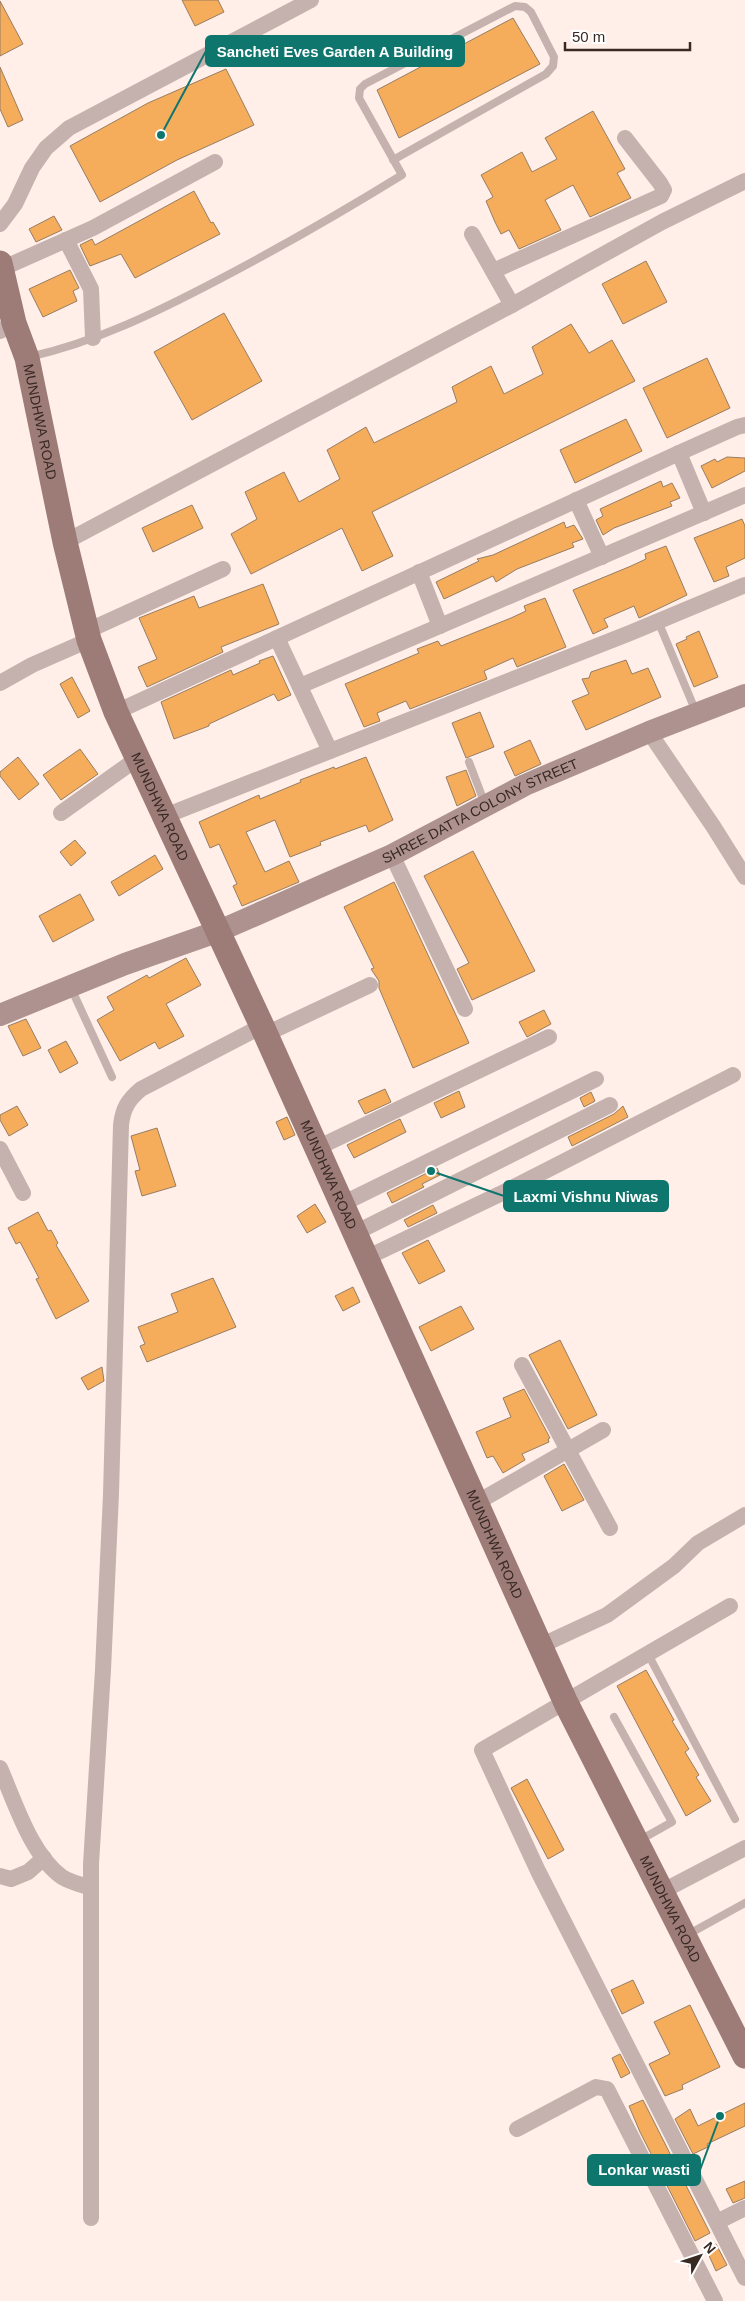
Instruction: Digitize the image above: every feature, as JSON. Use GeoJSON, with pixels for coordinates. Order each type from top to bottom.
{"type":"FeatureCollection","features":[{"type":"Feature","properties":{"kind":"main road","name":"MUNDHWA ROAD"},"geometry":{"type":"LineString","coordinates":[[1,266],[7,327],[28,358],[65,542],[88,636],[116,712],[264,1030],[566,1703],[745,2056]]}},
{"type":"Feature","properties":{"kind":"street"},"geometry":{"type":"LineString","coordinates":[[0,224],[15,204],[32,168],[46,148],[69,128],[311,0]]}},
{"type":"Feature","properties":{"kind":"street"},"geometry":{"type":"LineString","coordinates":[[492,271],[661,196],[664,190],[660,183],[625,138]]}},
{"type":"Feature","properties":{"kind":"street"},"geometry":{"type":"LineString","coordinates":[[1,266],[93,228],[215,162]]}},
{"type":"Feature","properties":{"kind":"street"},"geometry":{"type":"LineString","coordinates":[[65,542],[512,305],[662,222],[745,181]]}},
{"type":"Feature","properties":{"kind":"street"},"geometry":{"type":"LineString","coordinates":[[472,234],[512,305]]}},
{"type":"Feature","properties":{"kind":"street"},"geometry":{"type":"LineString","coordinates":[[66,240],[91,290],[93,338]]}},
{"type":"Feature","properties":{"kind":"street"},"geometry":{"type":"LineString","coordinates":[[116,712],[679,452],[736,427],[745,425]]}},
{"type":"Feature","properties":{"kind":"street"},"geometry":{"type":"LineString","coordinates":[[679,452],[704,513]]}},
{"type":"Feature","properties":{"kind":"street"},"geometry":{"type":"LineString","coordinates":[[300,686],[745,495]]}},
{"type":"Feature","properties":{"kind":"street"},"geometry":{"type":"LineString","coordinates":[[576,500],[602,557]]}},
{"type":"Feature","properties":{"kind":"street"},"geometry":{"type":"LineString","coordinates":[[0,683],[88,636],[223,569]]}},
{"type":"Feature","properties":{"kind":"street"},"geometry":{"type":"LineString","coordinates":[[419,572],[440,626]]}},
{"type":"Feature","properties":{"kind":"street"},"geometry":{"type":"LineString","coordinates":[[165,816],[745,585]]}},
{"type":"Feature","properties":{"kind":"street"},"geometry":{"type":"LineString","coordinates":[[277,638],[330,751]]}},
{"type":"Feature","properties":{"kind":"street","name":"SHREE DATTA COLONY STREET"},"geometry":{"type":"LineString","coordinates":[[0,1015],[125,964],[219,931],[392,855],[486,804],[649,732],[745,695]]}},
{"type":"Feature","properties":{"kind":"street"},"geometry":{"type":"LineString","coordinates":[[649,732],[713,826],[745,878]]}},
{"type":"Feature","properties":{"kind":"street"},"geometry":{"type":"LineString","coordinates":[[61,813],[138,758]]}},
{"type":"Feature","properties":{"kind":"street"},"geometry":{"type":"LineString","coordinates":[[392,855],[465,1009]]}},
{"type":"Feature","properties":{"kind":"street"},"geometry":{"type":"LineString","coordinates":[[91,2218],[91,1888],[111,1494],[120,1135],[123,1112],[128,1100],[141,1089],[264,1030],[370,985]]}},
{"type":"Feature","properties":{"kind":"street"},"geometry":{"type":"LineString","coordinates":[[316,1148],[549,1037]]}},
{"type":"Feature","properties":{"kind":"street"},"geometry":{"type":"LineString","coordinates":[[366,1258],[500,1194],[733,1075]]}},
{"type":"Feature","properties":{"kind":"street"},"geometry":{"type":"LineString","coordinates":[[342,1204],[596,1079]]}},
{"type":"Feature","properties":{"kind":"street"},"geometry":{"type":"LineString","coordinates":[[355,1233],[610,1105]]}},
{"type":"Feature","properties":{"kind":"street"},"geometry":{"type":"LineString","coordinates":[[0,1149],[23,1193]]}},
{"type":"Feature","properties":{"kind":"street"},"geometry":{"type":"LineString","coordinates":[[522,1365],[610,1528]]}},
{"type":"Feature","properties":{"kind":"street"},"geometry":{"type":"LineString","coordinates":[[476,1503],[603,1430]]}},
{"type":"Feature","properties":{"kind":"street"},"geometry":{"type":"LineString","coordinates":[[540,1646],[606,1615],[674,1566],[698,1543],[745,1514]]}},
{"type":"Feature","properties":{"kind":"street"},"geometry":{"type":"LineString","coordinates":[[730,1606],[566,1703],[482,1750],[538,1871],[745,2278]]}},
{"type":"Feature","properties":{"kind":"street"},"geometry":{"type":"LineString","coordinates":[[0,1768],[33,1842],[44,1858],[63,1877],[91,1888]]}},
{"type":"Feature","properties":{"kind":"street"},"geometry":{"type":"LineString","coordinates":[[661,1892],[745,1848]]}},
{"type":"Feature","properties":{"kind":"street"},"geometry":{"type":"LineString","coordinates":[[0,1876],[11,1879],[28,1872],[44,1858]]}},
{"type":"Feature","properties":{"kind":"street"},"geometry":{"type":"LineString","coordinates":[[517,2129],[596,2087],[607,2089],[715,2301]]}},
{"type":"Feature","properties":{"kind":"street"},"geometry":{"type":"LineString","coordinates":[[717,2222],[745,2208]]}},
{"type":"Feature","properties":{"kind":"lane"},"geometry":{"type":"LineString","coordinates":[[28,358],[60,350],[153,314],[296,239],[402,175],[393,160],[359,98],[360,90],[365,84],[516,6],[525,7],[531,12],[554,57],[553,66],[546,74],[393,160]]}},
{"type":"Feature","properties":{"kind":"lane"},"geometry":{"type":"LineString","coordinates":[[658,621],[696,714]]}},
{"type":"Feature","properties":{"kind":"lane"},"geometry":{"type":"LineString","coordinates":[[469,762],[486,804]]}},
{"type":"Feature","properties":{"kind":"lane"},"geometry":{"type":"LineString","coordinates":[[71,986],[112,1077]]}},
{"type":"Feature","properties":{"kind":"lane"},"geometry":{"type":"LineString","coordinates":[[648,1654],[735,1819]]}},
{"type":"Feature","properties":{"kind":"lane"},"geometry":{"type":"LineString","coordinates":[[614,1717],[672,1822],[636,1842]]}},
{"type":"Feature","properties":{"kind":"lane"},"geometry":{"type":"LineString","coordinates":[[683,1937],[745,1903]]}},
{"type":"Feature","properties":{"kind":"building"},"geometry":{"type":"Polygon","coordinates":[[[182,0],[218,0],[224,12],[195,26],[182,0]]]}},
{"type":"Feature","properties":{"kind":"building"},"geometry":{"type":"Polygon","coordinates":[[[0,1],[23,44],[0,56],[0,1]]]}},
{"type":"Feature","properties":{"kind":"building"},"geometry":{"type":"Polygon","coordinates":[[[513,18],[540,64],[399,138],[377,90],[513,18]]]}},
{"type":"Feature","properties":{"kind":"building"},"geometry":{"type":"Polygon","coordinates":[[[0,67],[23,120],[8,127],[0,109],[0,67]]]}},
{"type":"Feature","properties":{"kind":"building"},"geometry":{"type":"Polygon","coordinates":[[[226,69],[254,125],[177,160],[100,202],[70,146],[148,103],[226,69]]]}},
{"type":"Feature","properties":{"kind":"building"},"geometry":{"type":"Polygon","coordinates":[[[593,111],[625,169],[617,173],[631,198],[590,217],[573,185],[545,200],[561,230],[519,249],[509,230],[501,234],[486,201],[493,197],[481,175],[522,152],[532,172],[557,159],[545,138],[593,111]]]}},
{"type":"Feature","properties":{"kind":"building"},"geometry":{"type":"Polygon","coordinates":[[[194,191],[211,223],[213,222],[220,234],[135,278],[121,254],[90,266],[80,245],[92,239],[95,245],[194,191]]]}},
{"type":"Feature","properties":{"kind":"building"},"geometry":{"type":"Polygon","coordinates":[[[54,216],[62,230],[36,242],[29,229],[54,216]]]}},
{"type":"Feature","properties":{"kind":"building"},"geometry":{"type":"Polygon","coordinates":[[[646,261],[667,302],[623,324],[602,284],[646,261]]]}},
{"type":"Feature","properties":{"kind":"building"},"geometry":{"type":"Polygon","coordinates":[[[70,270],[79,288],[73,291],[77,301],[43,317],[29,289],[70,270]]]}},
{"type":"Feature","properties":{"kind":"building"},"geometry":{"type":"Polygon","coordinates":[[[224,313],[262,381],[192,420],[154,352],[224,313]]]}},
{"type":"Feature","properties":{"kind":"building"},"geometry":{"type":"Polygon","coordinates":[[[571,324],[589,353],[612,340],[635,381],[372,512],[393,556],[362,571],[342,528],[251,574],[231,534],[257,519],[245,492],[284,472],[299,502],[340,479],[327,450],[366,427],[374,443],[457,402],[452,387],[491,366],[504,394],[543,374],[532,347],[571,324]]]}},
{"type":"Feature","properties":{"kind":"building"},"geometry":{"type":"Polygon","coordinates":[[[707,358],[730,408],[667,438],[643,388],[707,358]]]}},
{"type":"Feature","properties":{"kind":"building"},"geometry":{"type":"Polygon","coordinates":[[[626,419],[642,451],[575,483],[560,450],[626,419]]]}},
{"type":"Feature","properties":{"kind":"building"},"geometry":{"type":"Polygon","coordinates":[[[727,457],[745,458],[745,471],[712,488],[701,466],[715,459],[717,462],[727,457]]]}},
{"type":"Feature","properties":{"kind":"building"},"geometry":{"type":"Polygon","coordinates":[[[661,481],[663,487],[672,483],[680,498],[670,502],[672,506],[614,528],[603,535],[596,520],[603,516],[600,509],[661,481]]]}},
{"type":"Feature","properties":{"kind":"building"},"geometry":{"type":"Polygon","coordinates":[[[192,505],[203,528],[153,552],[142,528],[192,505]]]}},
{"type":"Feature","properties":{"kind":"building"},"geometry":{"type":"Polygon","coordinates":[[[742,519],[745,526],[745,558],[726,567],[729,576],[714,582],[694,538],[742,519]]]}},
{"type":"Feature","properties":{"kind":"building"},"geometry":{"type":"Polygon","coordinates":[[[564,522],[566,528],[574,525],[583,539],[572,543],[574,547],[517,569],[496,582],[493,576],[444,599],[436,582],[479,561],[477,559],[493,555],[564,522]]]}},
{"type":"Feature","properties":{"kind":"building"},"geometry":{"type":"Polygon","coordinates":[[[666,546],[687,595],[639,618],[634,606],[604,619],[608,627],[593,634],[573,590],[646,559],[645,554],[666,546]]]}},
{"type":"Feature","properties":{"kind":"building"},"geometry":{"type":"Polygon","coordinates":[[[263,584],[279,624],[221,647],[223,652],[147,687],[138,667],[157,659],[139,618],[194,596],[199,608],[263,584]]]}},
{"type":"Feature","properties":{"kind":"building"},"geometry":{"type":"Polygon","coordinates":[[[545,598],[566,647],[517,667],[513,658],[484,671],[487,679],[410,709],[406,701],[377,713],[380,721],[364,727],[345,684],[419,653],[417,649],[438,641],[441,646],[511,618],[526,611],[524,606],[545,598]]]}},
{"type":"Feature","properties":{"kind":"building"},"geometry":{"type":"Polygon","coordinates":[[[699,631],[718,677],[694,687],[676,644],[699,631]]]}},
{"type":"Feature","properties":{"kind":"building"},"geometry":{"type":"Polygon","coordinates":[[[273,656],[291,695],[278,701],[274,694],[209,724],[209,726],[174,739],[161,702],[231,670],[233,675],[273,656]]]}},
{"type":"Feature","properties":{"kind":"building"},"geometry":{"type":"Polygon","coordinates":[[[626,660],[632,674],[648,668],[661,697],[586,730],[572,701],[589,694],[582,679],[589,678],[591,672],[626,660]]]}},
{"type":"Feature","properties":{"kind":"building"},"geometry":{"type":"Polygon","coordinates":[[[72,677],[90,711],[78,718],[60,684],[72,677]]]}},
{"type":"Feature","properties":{"kind":"building"},"geometry":{"type":"Polygon","coordinates":[[[480,712],[494,747],[466,758],[452,723],[480,712]]]}},
{"type":"Feature","properties":{"kind":"building"},"geometry":{"type":"Polygon","coordinates":[[[530,740],[541,764],[515,776],[504,752],[530,740]]]}},
{"type":"Feature","properties":{"kind":"building"},"geometry":{"type":"Polygon","coordinates":[[[80,749],[98,774],[61,800],[43,775],[80,749]]]}},
{"type":"Feature","properties":{"kind":"building"},"geometry":{"type":"Polygon","coordinates":[[[18,757],[39,784],[19,800],[0,776],[0,772],[18,757]]]}},
{"type":"Feature","properties":{"kind":"building"},"geometry":{"type":"Polygon","coordinates":[[[366,757],[393,820],[369,832],[366,825],[320,842],[321,845],[290,857],[275,820],[246,832],[265,872],[289,861],[299,882],[242,906],[233,886],[237,884],[219,844],[210,848],[199,822],[259,795],[260,799],[301,782],[300,780],[366,757]]]}},
{"type":"Feature","properties":{"kind":"building"},"geometry":{"type":"Polygon","coordinates":[[[466,770],[476,796],[457,806],[446,777],[466,770]]]}},
{"type":"Feature","properties":{"kind":"building"},"geometry":{"type":"Polygon","coordinates":[[[75,840],[86,853],[71,866],[60,852],[75,840]]]}},
{"type":"Feature","properties":{"kind":"building"},"geometry":{"type":"Polygon","coordinates":[[[473,851],[535,971],[472,1000],[457,969],[469,963],[424,876],[473,851]]]}},
{"type":"Feature","properties":{"kind":"building"},"geometry":{"type":"Polygon","coordinates":[[[155,855],[163,869],[119,896],[111,882],[155,855]]]}},
{"type":"Feature","properties":{"kind":"building"},"geometry":{"type":"Polygon","coordinates":[[[394,882],[469,1043],[413,1068],[379,988],[379,981],[371,969],[374,968],[344,907],[394,882]]]}},
{"type":"Feature","properties":{"kind":"building"},"geometry":{"type":"Polygon","coordinates":[[[80,894],[94,920],[53,942],[39,916],[80,894]]]}},
{"type":"Feature","properties":{"kind":"building"},"geometry":{"type":"Polygon","coordinates":[[[186,958],[201,985],[166,1004],[184,1036],[159,1049],[155,1042],[120,1061],[97,1020],[114,1010],[107,997],[147,975],[149,978],[186,958]]]}},
{"type":"Feature","properties":{"kind":"building"},"geometry":{"type":"Polygon","coordinates":[[[544,1010],[551,1024],[527,1037],[519,1022],[544,1010]]]}},
{"type":"Feature","properties":{"kind":"building"},"geometry":{"type":"Polygon","coordinates":[[[26,1019],[41,1048],[23,1056],[8,1026],[26,1019]]]}},
{"type":"Feature","properties":{"kind":"building"},"geometry":{"type":"Polygon","coordinates":[[[66,1041],[78,1063],[60,1073],[48,1050],[66,1041]]]}},
{"type":"Feature","properties":{"kind":"building"},"geometry":{"type":"Polygon","coordinates":[[[385,1089],[391,1102],[365,1114],[358,1101],[385,1089]]]}},
{"type":"Feature","properties":{"kind":"building"},"geometry":{"type":"Polygon","coordinates":[[[459,1091],[465,1107],[441,1118],[434,1103],[459,1091]]]}},
{"type":"Feature","properties":{"kind":"building"},"geometry":{"type":"Polygon","coordinates":[[[591,1092],[595,1101],[584,1107],[580,1098],[591,1092]]]}},
{"type":"Feature","properties":{"kind":"building"},"geometry":{"type":"Polygon","coordinates":[[[17,1106],[28,1125],[9,1136],[0,1120],[0,1115],[17,1106]]]}},
{"type":"Feature","properties":{"kind":"building"},"geometry":{"type":"Polygon","coordinates":[[[623,1106],[628,1117],[572,1146],[568,1137],[614,1114],[623,1106]]]}},
{"type":"Feature","properties":{"kind":"building"},"geometry":{"type":"Polygon","coordinates":[[[287,1117],[295,1135],[284,1140],[276,1122],[287,1117]]]}},
{"type":"Feature","properties":{"kind":"building"},"geometry":{"type":"Polygon","coordinates":[[[400,1119],[406,1132],[354,1158],[347,1145],[400,1119]]]}},
{"type":"Feature","properties":{"kind":"building"},"geometry":{"type":"Polygon","coordinates":[[[157,1128],[176,1186],[142,1196],[135,1171],[140,1170],[131,1136],[157,1128]]]}},
{"type":"Feature","properties":{"kind":"building"},"geometry":{"type":"Polygon","coordinates":[[[437,1168],[440,1175],[422,1184],[424,1187],[392,1203],[387,1193],[437,1168]]]}},
{"type":"Feature","properties":{"kind":"building"},"geometry":{"type":"Polygon","coordinates":[[[315,1204],[326,1222],[307,1233],[297,1216],[315,1204]]]}},
{"type":"Feature","properties":{"kind":"building"},"geometry":{"type":"Polygon","coordinates":[[[433,1205],[437,1213],[408,1227],[404,1220],[433,1205]]]}},
{"type":"Feature","properties":{"kind":"building"},"geometry":{"type":"Polygon","coordinates":[[[38,1212],[48,1231],[51,1230],[58,1243],[56,1245],[89,1301],[56,1319],[36,1279],[39,1278],[20,1242],[16,1244],[8,1228],[38,1212]]]}},
{"type":"Feature","properties":{"kind":"building"},"geometry":{"type":"Polygon","coordinates":[[[428,1240],[445,1271],[419,1284],[402,1253],[428,1240]]]}},
{"type":"Feature","properties":{"kind":"building"},"geometry":{"type":"Polygon","coordinates":[[[213,1278],[236,1327],[147,1362],[140,1346],[145,1344],[138,1327],[178,1312],[171,1294],[213,1278]]]}},
{"type":"Feature","properties":{"kind":"building"},"geometry":{"type":"Polygon","coordinates":[[[353,1287],[360,1302],[343,1311],[335,1296],[353,1287]]]}},
{"type":"Feature","properties":{"kind":"building"},"geometry":{"type":"Polygon","coordinates":[[[461,1306],[474,1329],[431,1351],[419,1327],[461,1306]]]}},
{"type":"Feature","properties":{"kind":"building"},"geometry":{"type":"Polygon","coordinates":[[[560,1340],[597,1415],[568,1429],[529,1355],[560,1340]]]}},
{"type":"Feature","properties":{"kind":"building"},"geometry":{"type":"Polygon","coordinates":[[[102,1367],[104,1381],[88,1390],[81,1378],[102,1367]]]}},
{"type":"Feature","properties":{"kind":"building"},"geometry":{"type":"Polygon","coordinates":[[[524,1389],[550,1438],[548,1439],[549,1442],[522,1454],[525,1460],[503,1473],[493,1456],[487,1458],[476,1432],[511,1417],[503,1398],[524,1389]]]}},
{"type":"Feature","properties":{"kind":"building"},"geometry":{"type":"Polygon","coordinates":[[[564,1464],[584,1500],[562,1511],[544,1476],[564,1464]]]}},
{"type":"Feature","properties":{"kind":"building"},"geometry":{"type":"Polygon","coordinates":[[[646,1670],[674,1720],[672,1721],[689,1749],[685,1752],[699,1775],[696,1777],[711,1801],[686,1816],[617,1686],[646,1670]]]}},
{"type":"Feature","properties":{"kind":"building"},"geometry":{"type":"Polygon","coordinates":[[[527,1779],[564,1850],[548,1859],[511,1788],[527,1779]]]}},
{"type":"Feature","properties":{"kind":"building"},"geometry":{"type":"Polygon","coordinates":[[[633,1980],[644,2003],[622,2014],[611,1990],[633,1980]]]}},
{"type":"Feature","properties":{"kind":"building"},"geometry":{"type":"Polygon","coordinates":[[[690,2005],[720,2067],[682,2085],[683,2089],[665,2096],[649,2064],[670,2054],[654,2022],[690,2005]]]}},
{"type":"Feature","properties":{"kind":"building"},"geometry":{"type":"Polygon","coordinates":[[[620,2054],[630,2073],[621,2078],[612,2058],[620,2054]]]}},
{"type":"Feature","properties":{"kind":"building"},"geometry":{"type":"Polygon","coordinates":[[[643,2100],[710,2233],[695,2241],[640,2132],[629,2106],[643,2100]]]}},
{"type":"Feature","properties":{"kind":"building"},"geometry":{"type":"Polygon","coordinates":[[[745,2103],[745,2126],[707,2144],[708,2147],[693,2154],[675,2119],[690,2109],[698,2126],[745,2103]]]}},
{"type":"Feature","properties":{"kind":"building"},"geometry":{"type":"Polygon","coordinates":[[[745,2181],[745,2198],[733,2203],[726,2189],[745,2181]]]}},
{"type":"Feature","properties":{"kind":"building"},"geometry":{"type":"Polygon","coordinates":[[[716,2244],[727,2265],[716,2271],[706,2249],[716,2244]]]}},
{"type":"Feature","properties":{"kind":"place","name":"Sancheti Eves Garden A Building"},"geometry":{"type":"Point","coordinates":[161,135]}},
{"type":"Feature","properties":{"kind":"place","name":"Laxmi Vishnu Niwas"},"geometry":{"type":"Point","coordinates":[431,1171]}},
{"type":"Feature","properties":{"kind":"place","name":"Lonkar wasti"},"geometry":{"type":"Point","coordinates":[720,2116]}}]}
